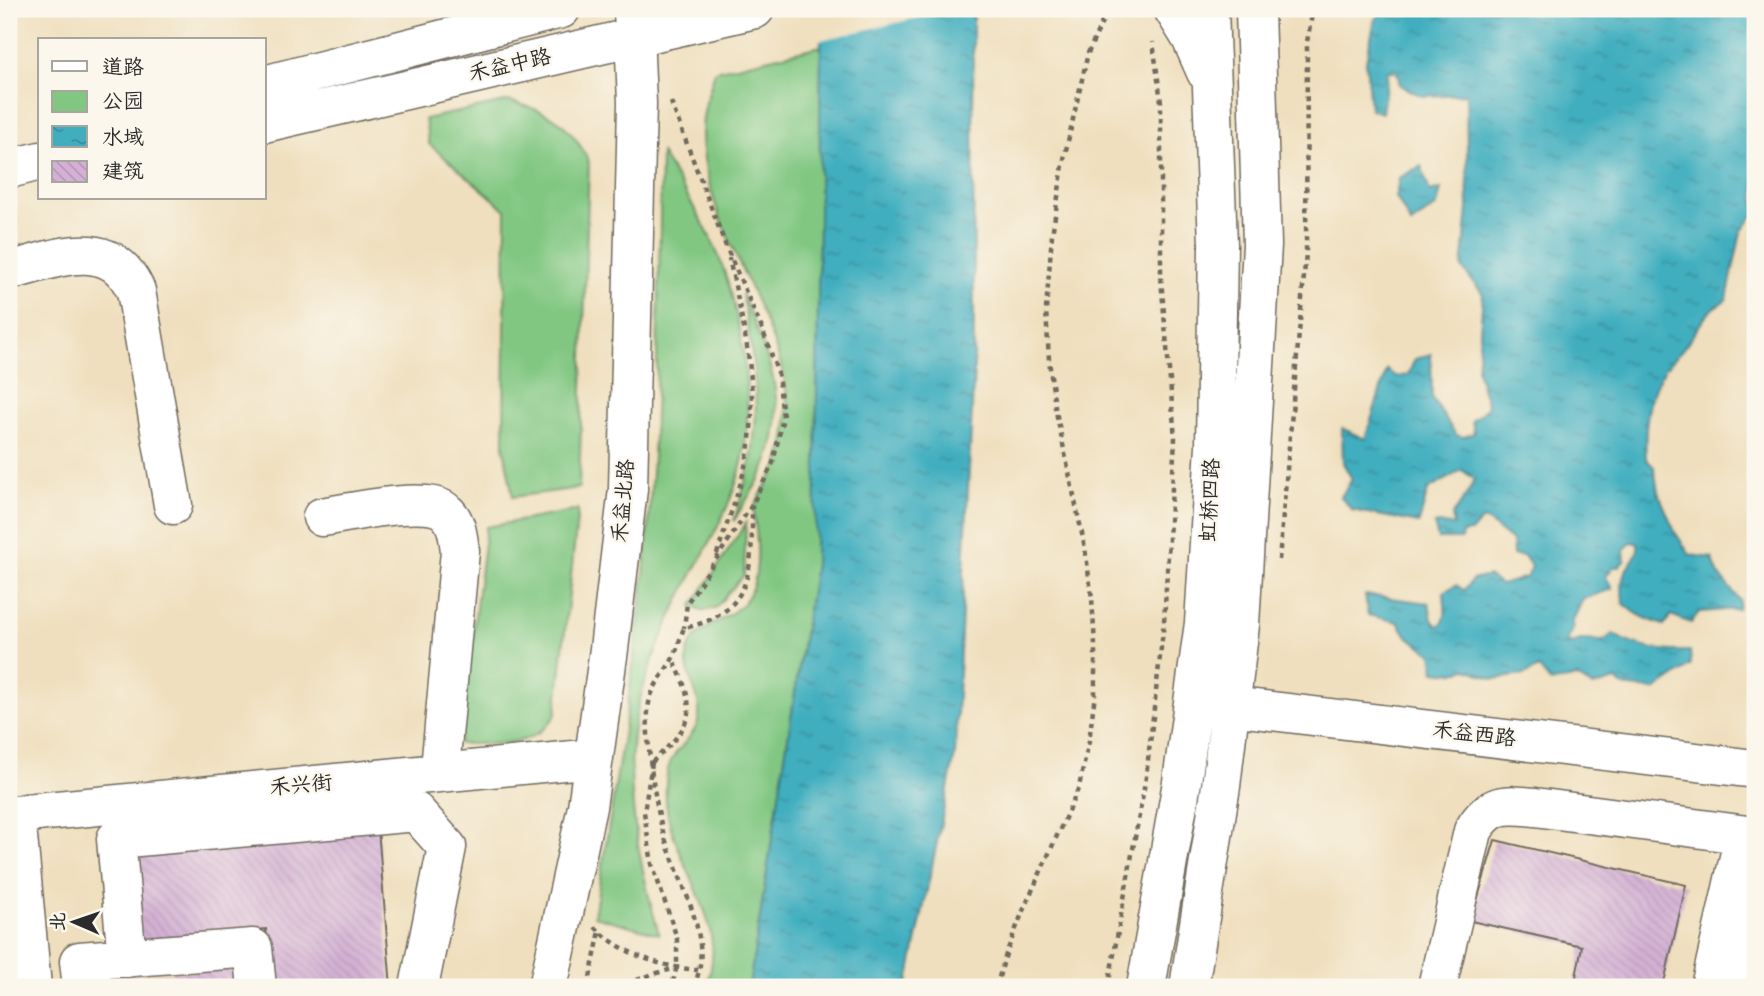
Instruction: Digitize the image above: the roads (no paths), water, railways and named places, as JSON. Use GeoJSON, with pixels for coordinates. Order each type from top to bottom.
{"type":"FeatureCollection","features":[{"type":"Feature","properties":{"kind":"street","name":"禾益中路"},"geometry":{"type":"LineString","coordinates":[[266,84],[561,9]]}},
{"type":"Feature","properties":{"kind":"street","name":"禾益中路"},"geometry":{"type":"LineString","coordinates":[[266,122],[634,23],[755,9]]}},
{"type":"Feature","properties":{"kind":"street","name":"虹桥四路"},"geometry":{"type":"LineString","coordinates":[[1146,987],[1182,782],[1204,623],[1214,446],[1218,244],[1209,9]]}},
{"type":"Feature","properties":{"kind":"street","name":"虹桥四路"},"geometry":{"type":"LineString","coordinates":[[1189,987],[1221,786],[1240,625],[1262,245],[1255,9]]}},
{"type":"Feature","properties":{"kind":"street"},"geometry":{"type":"LineString","coordinates":[[1258,111],[1263,61],[1280,9]]}},
{"type":"Feature","properties":{"kind":"street"},"geometry":{"type":"LineString","coordinates":[[1162,22],[1191,38],[1206,73],[1213,111]]}},
{"type":"Feature","properties":{"kind":"street","name":"禾益北路"},"geometry":{"type":"LineString","coordinates":[[548,987],[587,807],[628,489],[638,103],[634,23]]}},
{"type":"Feature","properties":{"kind":"street"},"geometry":{"type":"LineString","coordinates":[[9,169],[38,162]]}},
{"type":"Feature","properties":{"kind":"street"},"geometry":{"type":"LineString","coordinates":[[9,271],[73,255],[93,254],[113,261],[127,274],[136,291],[173,505]]}},
{"type":"Feature","properties":{"kind":"street"},"geometry":{"type":"LineString","coordinates":[[322,517],[426,503],[445,510],[457,527],[460,551],[440,769]]}},
{"type":"Feature","properties":{"kind":"street","name":"禾益西路"},"geometry":{"type":"LineString","coordinates":[[1193,701],[1755,769]]}},
{"type":"Feature","properties":{"kind":"street","name":"禾兴街"},"geometry":{"type":"LineString","coordinates":[[12,816],[594,758]]}},
{"type":"Feature","properties":{"kind":"street"},"geometry":{"type":"LineString","coordinates":[[1437,987],[1473,831],[1488,812],[1499,806],[1523,806],[1750,836],[1710,987]]}},
{"type":"Feature","properties":{"kind":"street"},"geometry":{"type":"LineString","coordinates":[[127,958],[116,839],[416,812],[447,847],[419,987]]}},
{"type":"Feature","properties":{"kind":"street"},"geometry":{"type":"LineString","coordinates":[[12,816],[32,987]]}},
{"type":"Feature","properties":{"kind":"street"},"geometry":{"type":"LineString","coordinates":[[1741,987],[1755,921]]}},
{"type":"Feature","properties":{"kind":"street"},"geometry":{"type":"LineString","coordinates":[[82,987],[79,961],[253,948],[257,987]]}},
{"type":"Feature","properties":{"kind":"water"},"geometry":{"type":"Polygon","coordinates":[[[819,9],[973,9],[974,367],[955,755],[907,987],[749,987],[815,565],[821,46],[819,9]]]}},
{"type":"Feature","properties":{"kind":"water"},"geometry":{"type":"Polygon","coordinates":[[[1386,9],[1755,9],[1755,213],[1741,232],[1727,299],[1706,317],[1659,379],[1648,412],[1646,436],[1646,459],[1654,467],[1658,492],[1675,532],[1690,555],[1712,558],[1718,573],[1740,601],[1738,609],[1699,612],[1691,623],[1671,615],[1664,625],[1637,614],[1623,603],[1624,574],[1638,547],[1638,543],[1631,542],[1624,550],[1625,560],[1619,567],[1613,567],[1606,577],[1612,589],[1583,599],[1565,645],[1581,640],[1603,641],[1613,634],[1650,648],[1690,651],[1691,665],[1656,690],[1622,686],[1615,680],[1593,687],[1577,677],[1551,683],[1539,668],[1524,675],[1494,679],[1467,669],[1454,673],[1435,671],[1432,654],[1407,636],[1398,622],[1368,615],[1365,595],[1429,603],[1432,620],[1437,626],[1445,616],[1444,592],[1456,585],[1464,590],[1472,580],[1488,576],[1501,585],[1527,577],[1531,566],[1524,556],[1513,555],[1512,541],[1486,520],[1481,520],[1471,532],[1462,533],[1461,539],[1438,539],[1434,524],[1454,525],[1452,516],[1474,479],[1462,470],[1428,490],[1419,523],[1352,510],[1341,497],[1352,479],[1343,463],[1342,428],[1365,439],[1387,370],[1396,377],[1408,375],[1415,359],[1431,354],[1432,398],[1456,435],[1464,437],[1474,433],[1472,421],[1488,407],[1477,370],[1483,294],[1462,268],[1468,209],[1466,94],[1422,96],[1400,85],[1397,71],[1388,71],[1382,113],[1370,109],[1366,61],[1375,19],[1386,9]]]}},
{"type":"Feature","properties":{"kind":"water"},"geometry":{"type":"Polygon","coordinates":[[[1421,166],[1430,192],[1441,189],[1437,206],[1411,224],[1396,197],[1399,178],[1421,166]]]}}]}
